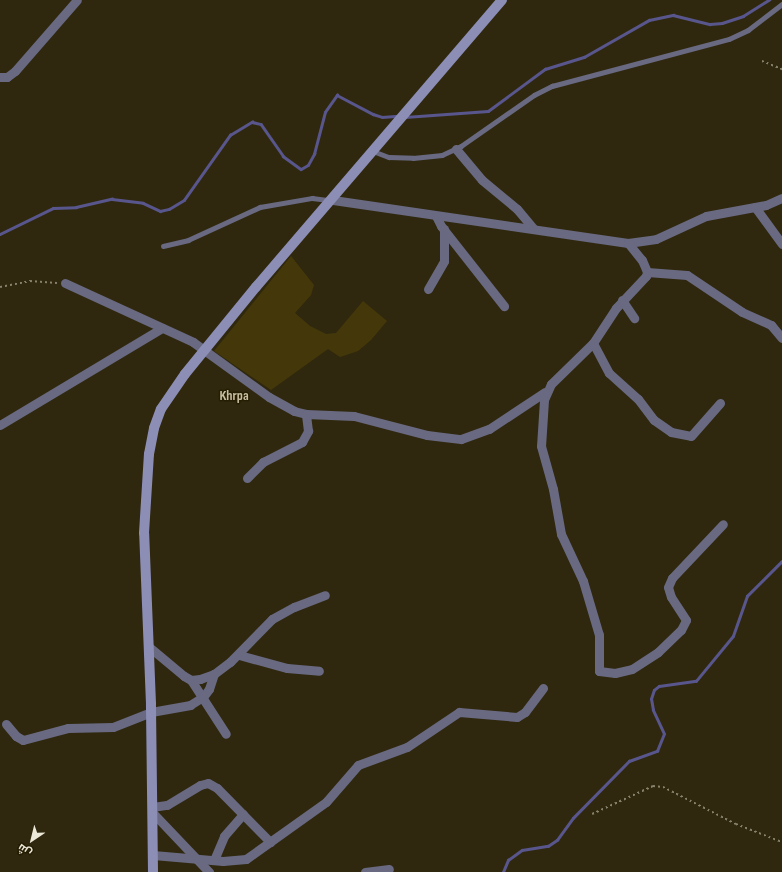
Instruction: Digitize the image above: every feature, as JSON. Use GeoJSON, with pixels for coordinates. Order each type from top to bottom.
{"type":"FeatureCollection","features":[{"type":"Feature","properties":{"kind":"street"},"geometry":{"type":"LineString","coordinates":[[0,77],[7,77],[15,71],[77,0]]}},
{"type":"Feature","properties":{"kind":"street"},"geometry":{"type":"LineString","coordinates":[[153,872],[151,712],[145,493],[154,428],[161,409],[205,349],[502,0]]}},
{"type":"Feature","properties":{"kind":"street"},"geometry":{"type":"LineString","coordinates":[[456,149],[482,180],[517,209],[533,228]]}},
{"type":"Feature","properties":{"kind":"street"},"geometry":{"type":"LineString","coordinates":[[333,200],[628,243],[656,239],[706,216],[766,205],[782,198]]}},
{"type":"Feature","properties":{"kind":"street"},"geometry":{"type":"LineString","coordinates":[[755,207],[782,244]]}},
{"type":"Feature","properties":{"kind":"street"},"geometry":{"type":"LineString","coordinates":[[436,216],[444,229],[504,306]]}},
{"type":"Feature","properties":{"kind":"street"},"geometry":{"type":"LineString","coordinates":[[428,290],[444,261],[444,229]]}},
{"type":"Feature","properties":{"kind":"street"},"geometry":{"type":"LineString","coordinates":[[628,243],[642,260],[648,272]]}},
{"type":"Feature","properties":{"kind":"street"},"geometry":{"type":"LineString","coordinates":[[65,283],[205,349],[269,397],[294,411],[306,414],[354,416],[427,435],[461,439],[489,428],[545,392],[593,343],[622,300],[636,288],[648,272]]}},
{"type":"Feature","properties":{"kind":"street"},"geometry":{"type":"LineString","coordinates":[[648,272],[687,275],[742,312],[771,325],[782,338]]}},
{"type":"Feature","properties":{"kind":"street"},"geometry":{"type":"LineString","coordinates":[[622,300],[634,318]]}},
{"type":"Feature","properties":{"kind":"street"},"geometry":{"type":"LineString","coordinates":[[0,425],[162,328]]}},
{"type":"Feature","properties":{"kind":"street"},"geometry":{"type":"LineString","coordinates":[[593,343],[609,373],[630,391],[654,420],[671,432],[691,436],[720,403]]}},
{"type":"Feature","properties":{"kind":"street"},"geometry":{"type":"LineString","coordinates":[[545,392],[541,446],[553,489],[560,534],[583,581],[599,635],[599,671],[614,673],[632,669],[658,652],[681,630],[686,620],[671,597],[668,587],[672,578],[723,524]]}},
{"type":"Feature","properties":{"kind":"street"},"geometry":{"type":"LineString","coordinates":[[247,478],[263,462],[302,442],[308,431],[306,414]]}},
{"type":"Feature","properties":{"kind":"street"},"geometry":{"type":"LineString","coordinates":[[191,680],[214,674],[239,655],[272,619],[294,607],[325,595]]}},
{"type":"Feature","properties":{"kind":"street"},"geometry":{"type":"LineString","coordinates":[[148,646],[191,680],[226,734]]}},
{"type":"Feature","properties":{"kind":"street"},"geometry":{"type":"LineString","coordinates":[[239,655],[281,666],[319,671]]}},
{"type":"Feature","properties":{"kind":"street"},"geometry":{"type":"LineString","coordinates":[[6,724],[16,736],[23,740],[68,728],[113,727],[151,712],[190,705],[203,697],[210,689],[214,674]]}},
{"type":"Feature","properties":{"kind":"street"},"geometry":{"type":"LineString","coordinates":[[153,855],[214,860],[238,861],[246,859],[326,802],[358,765],[407,747],[459,712],[517,717],[525,712],[543,688]]}},
{"type":"Feature","properties":{"kind":"street"},"geometry":{"type":"LineString","coordinates":[[152,810],[167,805],[200,785],[208,783],[243,814],[270,842]]}},
{"type":"Feature","properties":{"kind":"street"},"geometry":{"type":"LineString","coordinates":[[152,810],[209,872]]}},
{"type":"Feature","properties":{"kind":"street"},"geometry":{"type":"LineString","coordinates":[[214,860],[224,836],[243,814]]}},
{"type":"Feature","properties":{"kind":"street"},"geometry":{"type":"LineString","coordinates":[[366,872],[389,869]]}},
{"type":"Feature","properties":{"kind":"lane"},"geometry":{"type":"LineString","coordinates":[[372,151],[389,157],[413,158],[442,155],[456,149],[552,86],[729,39],[748,30],[782,4]]}},
{"type":"Feature","properties":{"kind":"lane"},"geometry":{"type":"LineString","coordinates":[[163,246],[188,240],[260,207],[312,198],[333,200]]}},
{"type":"Feature","properties":{"kind":"path"},"geometry":{"type":"LineString","coordinates":[[762,61],[782,69]]}},
{"type":"Feature","properties":{"kind":"path"},"geometry":{"type":"LineString","coordinates":[[0,287],[30,282],[65,283]]}},
{"type":"Feature","properties":{"kind":"path"},"geometry":{"type":"LineString","coordinates":[[592,814],[653,786],[663,787],[736,824],[782,842]]}},
{"type":"Feature","properties":{"kind":"shaded area"},"geometry":{"type":"Polygon","coordinates":[[[291,256],[314,285],[311,295],[295,313],[310,326],[326,334],[336,333],[363,301],[387,321],[371,340],[358,351],[340,357],[328,349],[271,390],[214,351],[291,256]]]}},
{"type":"Feature","properties":{"kind":"waterway"},"geometry":{"type":"LineString","coordinates":[[405,117],[488,111],[545,69],[584,57],[649,20],[673,15],[710,24],[722,23],[743,16],[769,0]]}},
{"type":"Feature","properties":{"kind":"waterway"},"geometry":{"type":"LineString","coordinates":[[0,234],[53,208],[76,207],[112,199],[143,203],[160,211],[169,209],[184,200],[230,135],[252,122],[261,124],[283,156],[301,169],[308,165],[314,154],[325,112],[337,95],[373,114],[382,117],[398,116]]}},
{"type":"Feature","properties":{"kind":"waterway"},"geometry":{"type":"LineString","coordinates":[[503,872],[508,860],[522,850],[548,846],[557,840],[573,818],[629,761],[657,751],[664,734],[653,710],[651,699],[654,690],[659,686],[696,681],[733,636],[747,596],[782,561]]}},
{"type":"Feature","properties":{"kind":"district","name":"Khrpa"},"geometry":{"type":"Point","coordinates":[234,396]}}]}
